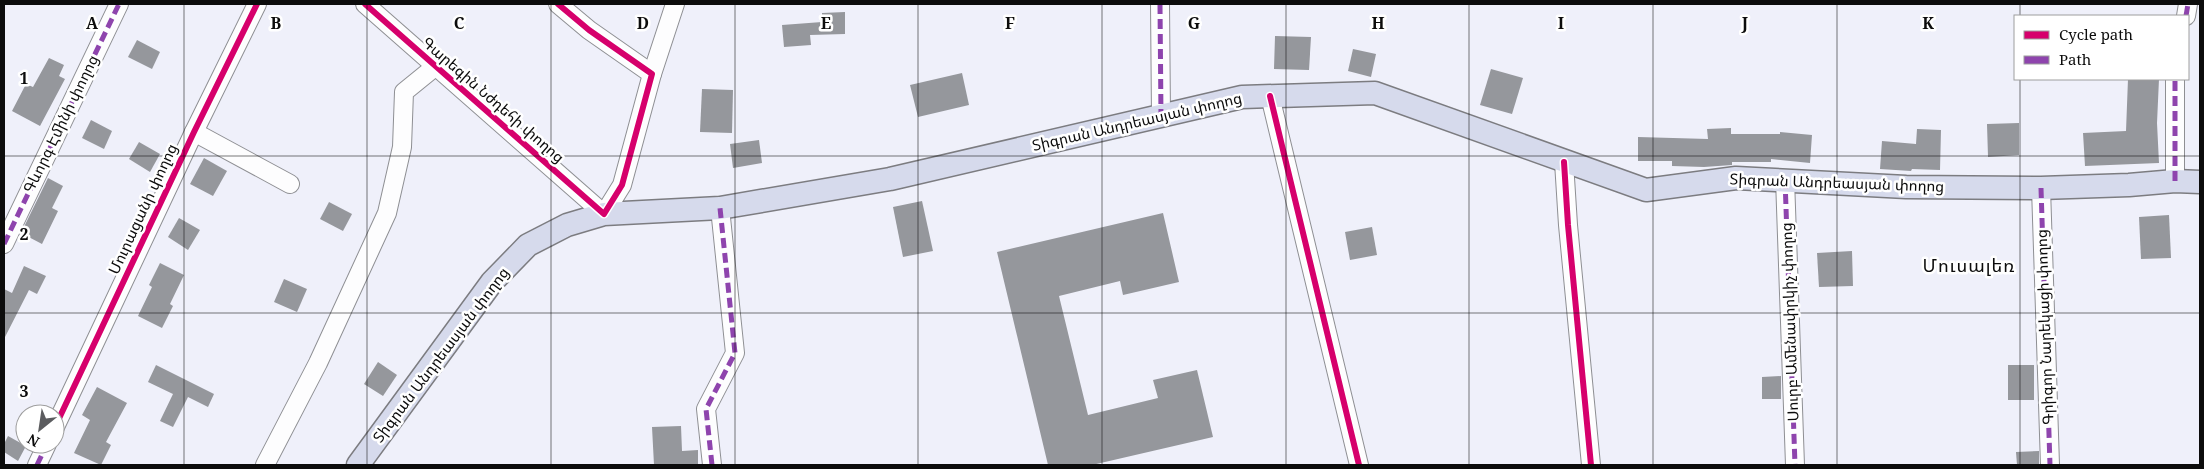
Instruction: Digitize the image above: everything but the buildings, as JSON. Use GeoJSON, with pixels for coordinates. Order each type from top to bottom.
{"type":"FeatureCollection","features":[{"type":"Feature","properties":{"kind":"main road","name":"Տիգրան Անդրեասյան փողոց"},"geometry":{"type":"LineString","coordinates":[[358,465],[492,282],[528,245],[567,225],[604,214],[720,208],[890,180],[1242,97],[1375,93],[1646,190],[1736,178],[1785,179],[1906,187],[2041,188],[2129,185],[2175,181],[2200,182]]}},
{"type":"Feature","properties":{"kind":"street","name":"Գևորգ Էմինի փողոց"},"geometry":{"type":"LineString","coordinates":[[4,244],[118,4]]}},
{"type":"Feature","properties":{"kind":"street","name":"Մուրացանի փողոց"},"geometry":{"type":"LineString","coordinates":[[65,406],[194,132],[257,4]]}},
{"type":"Feature","properties":{"kind":"street","name":"Գարեգին Նժդեհի փողոց"},"geometry":{"type":"LineString","coordinates":[[365,4],[604,214]]}},
{"type":"Feature","properties":{"kind":"street"},"geometry":{"type":"LineString","coordinates":[[558,4],[589,30],[652,74]]}},
{"type":"Feature","properties":{"kind":"street"},"geometry":{"type":"LineString","coordinates":[[604,214],[622,185],[652,74],[675,4]]}},
{"type":"Feature","properties":{"kind":"street"},"geometry":{"type":"LineString","coordinates":[[1160,4],[1161,116]]}},
{"type":"Feature","properties":{"kind":"street"},"geometry":{"type":"LineString","coordinates":[[265,465],[318,363],[387,213],[402,147],[404,92],[436,66]]}},
{"type":"Feature","properties":{"kind":"street"},"geometry":{"type":"LineString","coordinates":[[2175,80],[2175,181]]}},
{"type":"Feature","properties":{"kind":"street"},"geometry":{"type":"LineString","coordinates":[[1270,96],[1359,465]]}},
{"type":"Feature","properties":{"kind":"street"},"geometry":{"type":"LineString","coordinates":[[194,132],[290,184]]}},
{"type":"Feature","properties":{"kind":"street"},"geometry":{"type":"LineString","coordinates":[[1564,162],[1568,225],[1592,465]]}},
{"type":"Feature","properties":{"kind":"street","name":"Սուրբ Ամենափրկիչ փողոց"},"geometry":{"type":"LineString","coordinates":[[1785,179],[1795,465]]}},
{"type":"Feature","properties":{"kind":"street","name":"Գրիգոր Նարեկացի փողոց"},"geometry":{"type":"LineString","coordinates":[[2041,188],[2050,465]]}},
{"type":"Feature","properties":{"kind":"street"},"geometry":{"type":"LineString","coordinates":[[712,465],[706,408],[735,353],[720,208]]}},
{"type":"Feature","properties":{"kind":"marked path"},"geometry":{"type":"LineString","coordinates":[[4,244],[119,4]]}},
{"type":"Feature","properties":{"kind":"marked path"},"geometry":{"type":"LineString","coordinates":[[1160,4],[1161,116]]}},
{"type":"Feature","properties":{"kind":"marked path"},"geometry":{"type":"LineString","coordinates":[[2186,15],[2188,4]]}},
{"type":"Feature","properties":{"kind":"marked path"},"geometry":{"type":"LineString","coordinates":[[2175,80],[2175,181]]}},
{"type":"Feature","properties":{"kind":"marked path"},"geometry":{"type":"LineString","coordinates":[[1785,179],[1795,465]]}},
{"type":"Feature","properties":{"kind":"marked path"},"geometry":{"type":"LineString","coordinates":[[2041,188],[2050,465]]}},
{"type":"Feature","properties":{"kind":"marked path"},"geometry":{"type":"LineString","coordinates":[[712,465],[706,409],[735,353],[720,208]]}},
{"type":"Feature","properties":{"kind":"marked path"},"geometry":{"type":"LineString","coordinates":[[37,465],[42,454]]}},
{"type":"Feature","properties":{"kind":"cycle path"},"geometry":{"type":"LineString","coordinates":[[65,406],[194,132],[257,4]]}},
{"type":"Feature","properties":{"kind":"cycle path"},"geometry":{"type":"LineString","coordinates":[[365,4],[604,214],[622,185],[652,74],[589,30],[558,4]]}},
{"type":"Feature","properties":{"kind":"cycle path"},"geometry":{"type":"LineString","coordinates":[[1270,96],[1359,465]]}},
{"type":"Feature","properties":{"kind":"cycle path"},"geometry":{"type":"LineString","coordinates":[[1564,162],[1568,225],[1591,465]]}},
{"type":"Feature","properties":{"kind":"district","name":"Մուսալեռ"},"geometry":{"type":"Point","coordinates":[1969,266]}}]}
